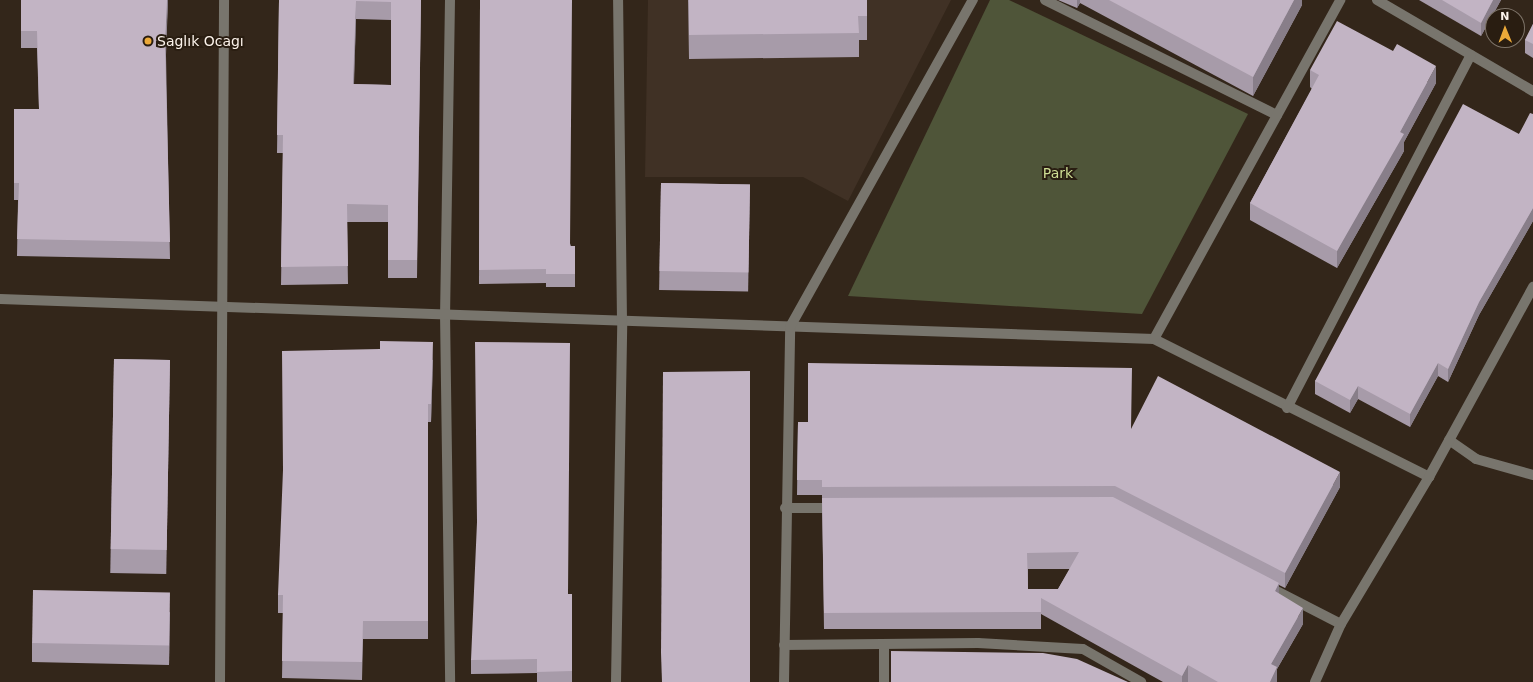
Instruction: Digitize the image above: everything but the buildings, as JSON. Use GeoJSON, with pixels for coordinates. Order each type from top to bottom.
{"type":"FeatureCollection","features":[{"type":"Feature","properties":{"kind":"street"},"geometry":{"type":"LineString","coordinates":[[220,682],[224,0]]}},
{"type":"Feature","properties":{"kind":"street"},"geometry":{"type":"LineString","coordinates":[[450,0],[445,313],[450,682]]}},
{"type":"Feature","properties":{"kind":"street"},"geometry":{"type":"LineString","coordinates":[[616,682],[622,321],[618,0]]}},
{"type":"Feature","properties":{"kind":"street"},"geometry":{"type":"LineString","coordinates":[[784,682],[785,508],[790,327],[973,0]]}},
{"type":"Feature","properties":{"kind":"street"},"geometry":{"type":"LineString","coordinates":[[1044,0],[1277,115]]}},
{"type":"Feature","properties":{"kind":"street"},"geometry":{"type":"LineString","coordinates":[[1154,339],[1340,0]]}},
{"type":"Feature","properties":{"kind":"street"},"geometry":{"type":"LineString","coordinates":[[1377,0],[1533,91]]}},
{"type":"Feature","properties":{"kind":"street"},"geometry":{"type":"LineString","coordinates":[[1287,408],[1471,55]]}},
{"type":"Feature","properties":{"kind":"street"},"geometry":{"type":"LineString","coordinates":[[1315,682],[1341,624],[1429,477],[1533,287]]}},
{"type":"Feature","properties":{"kind":"street"},"geometry":{"type":"LineString","coordinates":[[0,299],[445,313],[622,321],[1154,339],[1287,408],[1429,477]]}},
{"type":"Feature","properties":{"kind":"street"},"geometry":{"type":"LineString","coordinates":[[1449,440],[1476,460],[1533,475]]}},
{"type":"Feature","properties":{"kind":"street"},"geometry":{"type":"LineString","coordinates":[[785,508],[848,508]]}},
{"type":"Feature","properties":{"kind":"street"},"geometry":{"type":"LineString","coordinates":[[1256,580],[1341,624]]}},
{"type":"Feature","properties":{"kind":"street"},"geometry":{"type":"LineString","coordinates":[[784,645],[978,643],[1083,649],[1141,682]]}},
{"type":"Feature","properties":{"kind":"street"},"geometry":{"type":"LineString","coordinates":[[884,644],[884,682]]}},
{"type":"Feature","properties":{"kind":"shaded area"},"geometry":{"type":"Polygon","coordinates":[[[648,0],[951,0],[848,201],[803,177],[645,177],[648,0]]]}},
{"type":"Feature","properties":{"kind":"green space","name":"Park"},"geometry":{"type":"Polygon","coordinates":[[[990,0],[1009,0],[1248,114],[1142,314],[848,296],[990,0]]]}},
{"type":"Feature","properties":{"kind":"place","name":"Saglık Ocagı"},"geometry":{"type":"Point","coordinates":[148,41]}}]}
